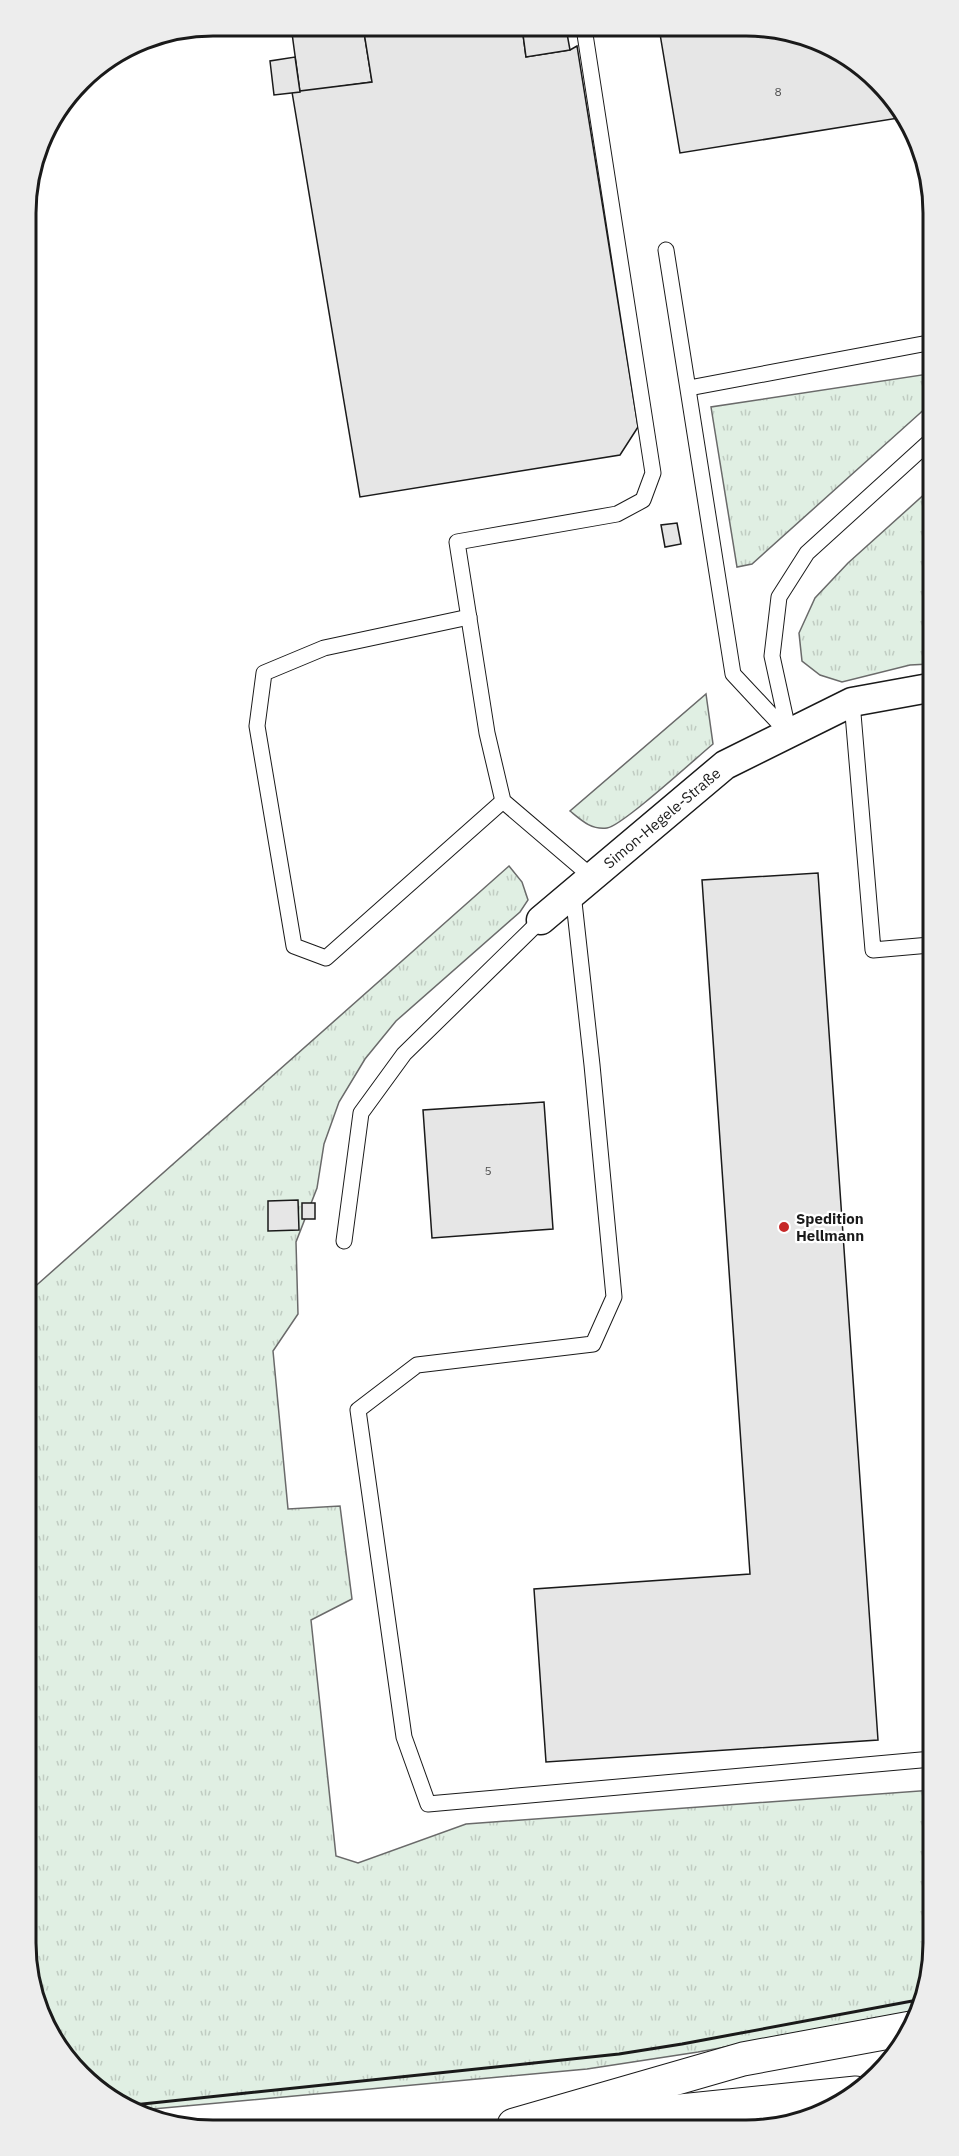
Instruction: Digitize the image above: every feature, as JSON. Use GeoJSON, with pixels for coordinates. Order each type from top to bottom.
{"type":"FeatureCollection","features":[{"type":"Feature","properties":{"kind":"highway"},"geometry":{"type":"LineString","coordinates":[[531,2120],[743,2059],[899,2030]]}},
{"type":"Feature","properties":{"kind":"highway"},"geometry":{"type":"LineString","coordinates":[[594,2120],[835,2095]]}},
{"type":"Feature","properties":{"kind":"street","name":"Simon-Hegele-Straße"},"geometry":{"type":"LineString","coordinates":[[541,920],[725,765],[852,702],[923,689]]}},
{"type":"Feature","properties":{"kind":"lane"},"geometry":{"type":"LineString","coordinates":[[585,36],[653,473],[643,500],[617,514],[457,542],[487,733],[503,801],[582,885],[592,1065],[614,1297],[592,1344],[417,1365],[358,1410],[404,1737],[428,1804],[923,1760]]}},
{"type":"Feature","properties":{"kind":"lane"},"geometry":{"type":"LineString","coordinates":[[666,250],[733,674],[789,734]]}},
{"type":"Feature","properties":{"kind":"lane"},"geometry":{"type":"LineString","coordinates":[[688,388],[923,344]]}},
{"type":"Feature","properties":{"kind":"lane"},"geometry":{"type":"LineString","coordinates":[[789,734],[772,656],[779,597],[807,553],[923,448]]}},
{"type":"Feature","properties":{"kind":"lane"},"geometry":{"type":"LineString","coordinates":[[469,617],[324,648],[264,673],[257,726],[294,946],[326,958],[503,801]]}},
{"type":"Feature","properties":{"kind":"lane"},"geometry":{"type":"LineString","coordinates":[[852,702],[873,950],[923,946]]}},
{"type":"Feature","properties":{"kind":"lane"},"geometry":{"type":"LineString","coordinates":[[344,1241],[361,1113],[404,1054],[541,920]]}},
{"type":"Feature","properties":{"kind":"green space"},"geometry":{"type":"Polygon","coordinates":[[[923,375],[923,410],[752,564],[737,567],[711,407],[923,375]]]}},
{"type":"Feature","properties":{"kind":"green space"},"geometry":{"type":"Polygon","coordinates":[[[923,496],[923,664],[910,665],[842,682],[820,675],[802,661],[799,633],[815,598],[848,563],[923,496]]]}},
{"type":"Feature","properties":{"kind":"green space"},"geometry":{"type":"Polygon","coordinates":[[[706,694],[713,744],[676,776],[628,816],[607,828],[591,826],[570,811],[706,694]]]}},
{"type":"Feature","properties":{"kind":"green space"},"geometry":{"type":"Polygon","coordinates":[[[509,866],[522,882],[528,900],[520,912],[396,1021],[365,1059],[339,1102],[324,1144],[317,1188],[296,1242],[298,1314],[273,1351],[288,1509],[340,1506],[352,1599],[311,1620],[336,1856],[358,1863],[466,1824],[923,1791],[923,1954],[917,1989],[907,2014],[698,2052],[587,2069],[154,2109],[125,2096],[105,2083],[73,2051],[60,2031],[42,1989],[36,1943],[36,1286],[509,866]]]}},
{"type":"Feature","properties":{"kind":"building"},"geometry":{"type":"Polygon","coordinates":[[[292,36],[365,36],[372,82],[300,92],[292,36]]]}},
{"type":"Feature","properties":{"kind":"building"},"geometry":{"type":"Polygon","coordinates":[[[365,36],[523,36],[526,57],[570,50],[577,46],[638,427],[620,455],[360,497],[292,92],[372,82],[365,36]]]}},
{"type":"Feature","properties":{"kind":"building"},"geometry":{"type":"Polygon","coordinates":[[[523,36],[567,36],[570,50],[526,57],[523,36]]]}},
{"type":"Feature","properties":{"kind":"building"},"geometry":{"type":"Polygon","coordinates":[[[660,36],[757,36],[803,45],[824,54],[863,80],[879,96],[895,119],[680,153],[660,36]]]}},
{"type":"Feature","properties":{"kind":"building"},"geometry":{"type":"Polygon","coordinates":[[[295,57],[300,92],[274,95],[270,61],[295,57]]]}},
{"type":"Feature","properties":{"kind":"building"},"geometry":{"type":"Polygon","coordinates":[[[677,523],[681,544],[665,547],[661,525],[677,523]]]}},
{"type":"Feature","properties":{"kind":"building","name":"Spedition Hellmann"},"geometry":{"type":"Polygon","coordinates":[[[818,873],[878,1740],[546,1762],[534,1589],[750,1574],[702,880],[818,873]]]}},
{"type":"Feature","properties":{"kind":"building"},"geometry":{"type":"Polygon","coordinates":[[[544,1102],[553,1229],[432,1238],[423,1110],[544,1102]]]}},
{"type":"Feature","properties":{"kind":"building"},"geometry":{"type":"Polygon","coordinates":[[[298,1200],[299,1230],[268,1231],[268,1201],[298,1200]]]}},
{"type":"Feature","properties":{"kind":"building"},"geometry":{"type":"Polygon","coordinates":[[[302,1203],[315,1203],[315,1219],[302,1219],[302,1203]]]}},
{"type":"Feature","properties":{"kind":"wall"},"geometry":{"type":"LineString","coordinates":[[142,2104],[619,2054],[912,2001]]}},
{"type":"Feature","properties":{"kind":"place","name":"Spedition Hellmann"},"geometry":{"type":"Point","coordinates":[784,1227]}}]}
